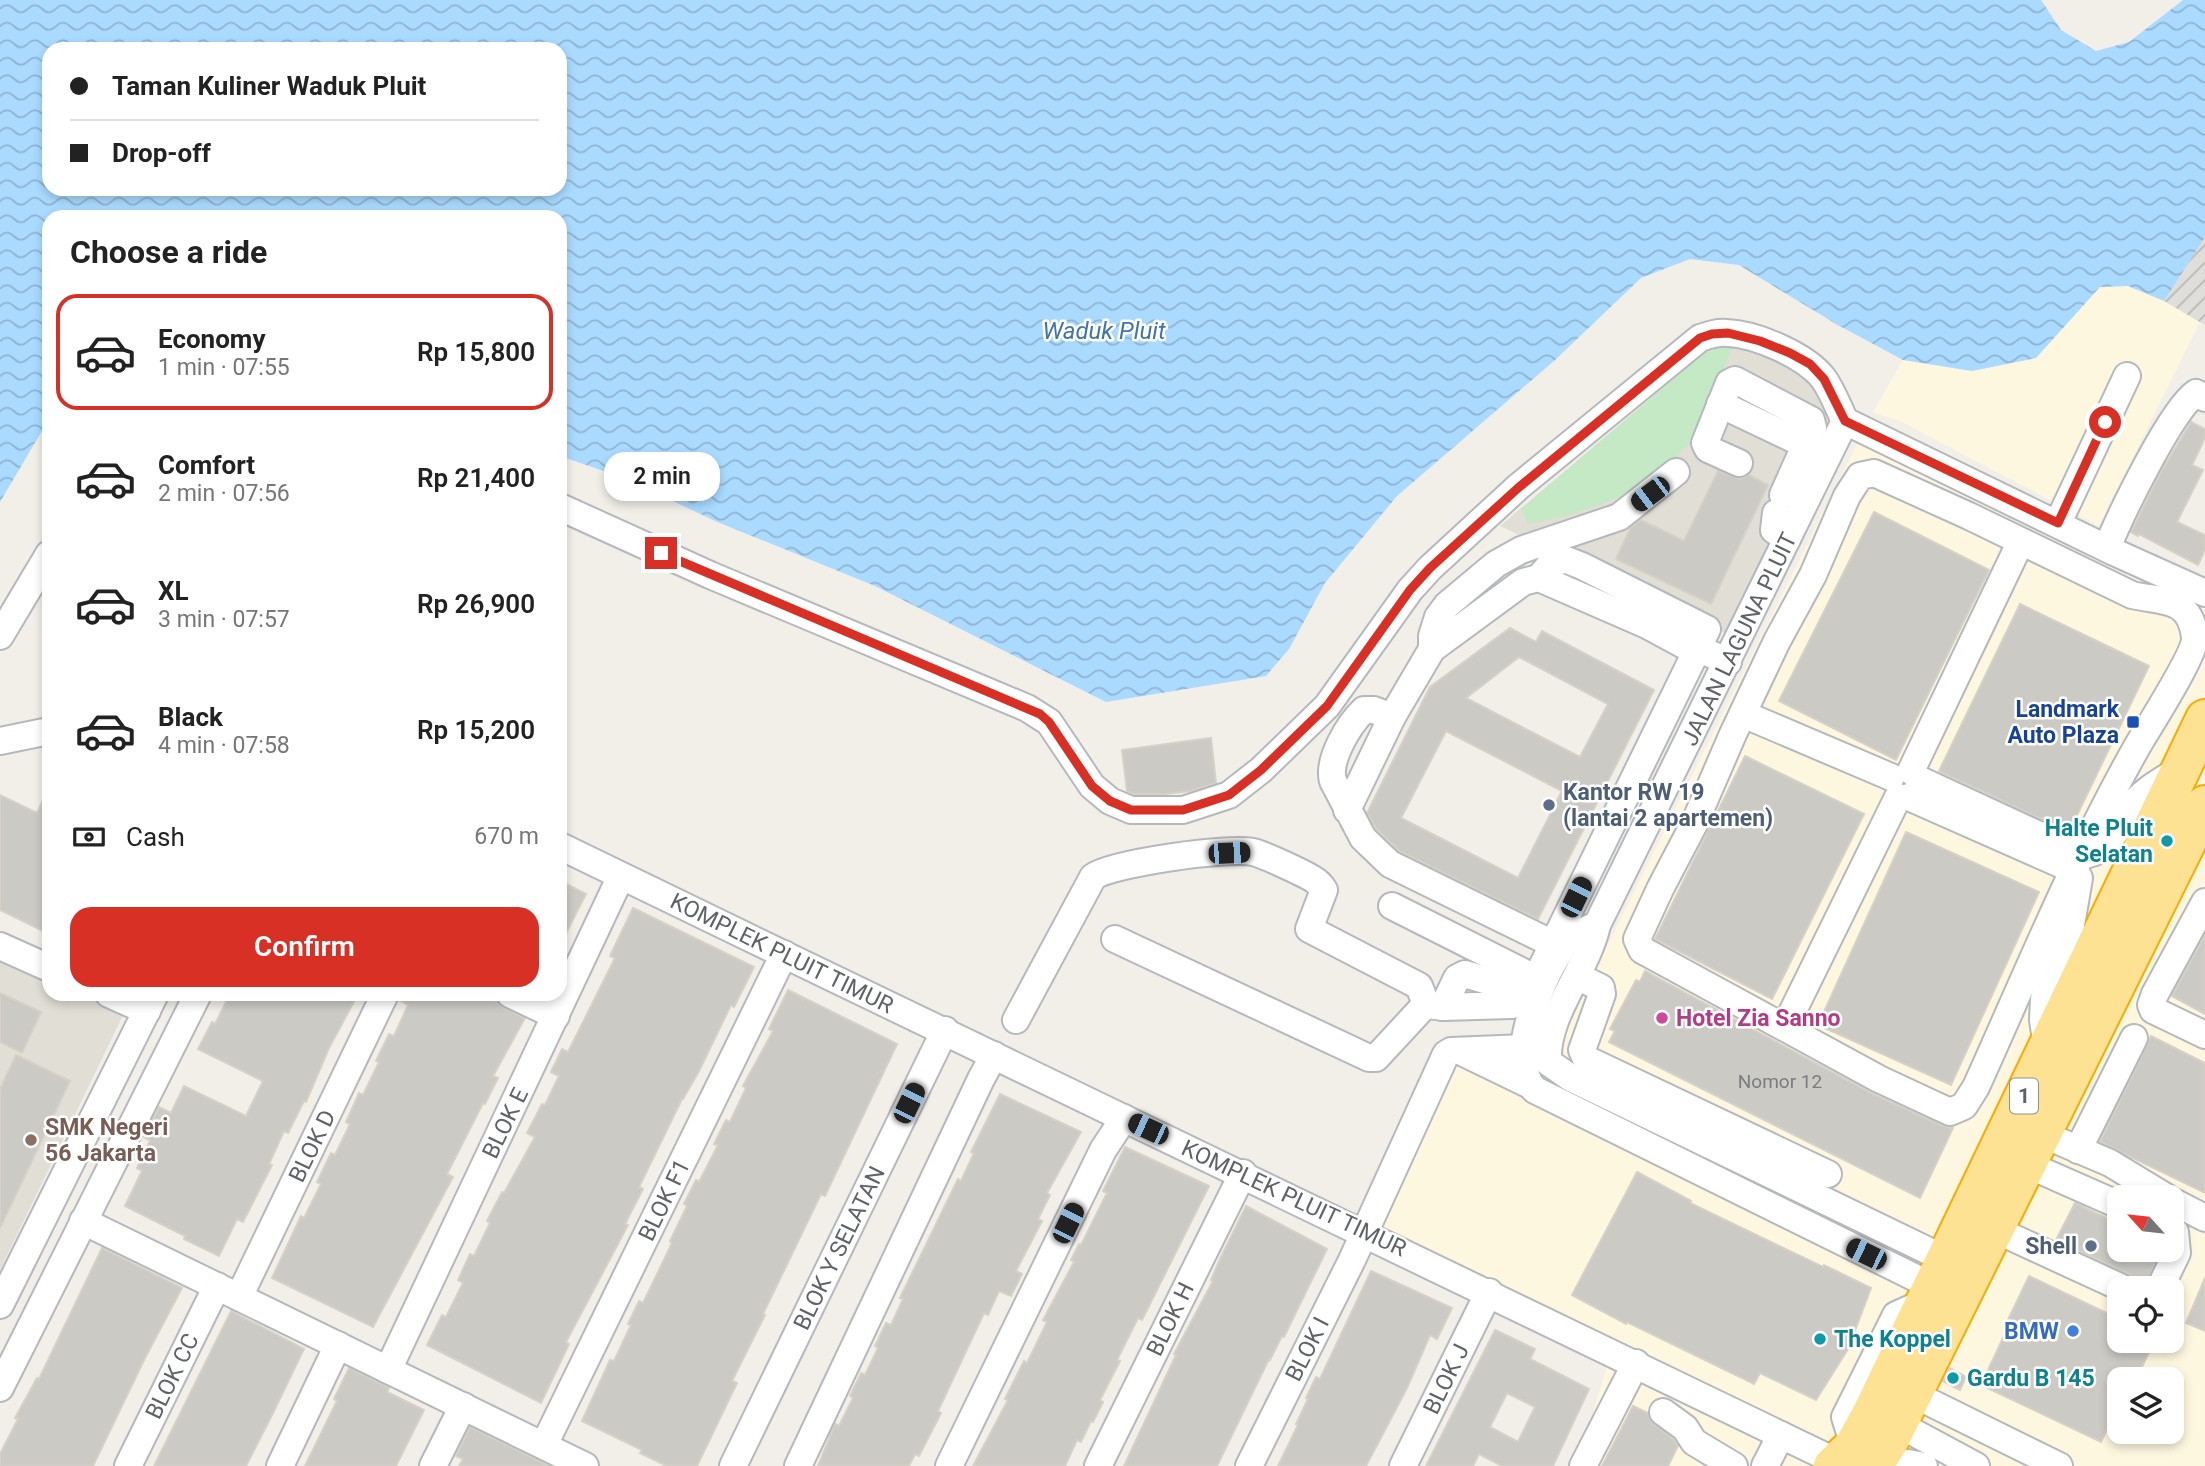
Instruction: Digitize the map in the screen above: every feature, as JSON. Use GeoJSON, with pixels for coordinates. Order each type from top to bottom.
{"type":"FeatureCollection","features":[{"type":"Feature","properties":{"kind":"highway","name":"1"},"geometry":{"type":"LineString","coordinates":[[1849,1460],[1905,1409],[2034,1149],[2182,768],[2205,719]]}},
{"type":"Feature","properties":{"kind":"highway","name":"1"},"geometry":{"type":"LineString","coordinates":[[1849,1460],[2047,1049],[2122,928],[2205,805]]}},
{"type":"Feature","properties":{"kind":"street"},"geometry":{"type":"LineString","coordinates":[[567,510],[710,575],[1027,708],[1049,722],[1092,786],[1110,801],[1131,810],[1183,810],[1229,795],[1261,770],[1327,706],[1410,590],[1430,568],[1518,488],[1700,338],[1712,334],[1728,333],[1760,341],[1810,364],[1824,379],[1845,421],[2205,593]]}},
{"type":"Feature","properties":{"kind":"street"},"geometry":{"type":"LineString","coordinates":[[2058,523],[2127,376]]}},
{"type":"Feature","properties":{"kind":"street"},"geometry":{"type":"LineString","coordinates":[[1739,463],[1709,449],[1704,443],[1729,383],[1735,380],[1811,420],[1816,452]]}},
{"type":"Feature","properties":{"kind":"street"},"geometry":{"type":"LineString","coordinates":[[2107,548],[2162,441],[2187,400],[2196,393],[2205,398]]}},
{"type":"Feature","properties":{"kind":"street","name":"JALAN LAGUNA PLUIT"},"geometry":{"type":"LineString","coordinates":[[1792,1184],[1571,1078],[1548,1062],[1547,1048],[1549,1038],[1593,944],[1597,925],[1787,539],[1791,492],[1816,452],[1845,421]]}},
{"type":"Feature","properties":{"kind":"street"},"geometry":{"type":"LineString","coordinates":[[1903,448],[1912,472],[1927,485],[2001,519],[2023,543],[2060,548],[2076,558],[2140,585],[2151,586],[2165,575]]}},
{"type":"Feature","properties":{"kind":"street"},"geometry":{"type":"LineString","coordinates":[[1347,810],[1391,717],[1432,649],[1523,582],[1551,556],[1619,517],[1676,472]]}},
{"type":"Feature","properties":{"kind":"street"},"geometry":{"type":"LineString","coordinates":[[1874,473],[2023,543],[2132,596],[2166,599],[2180,605],[2193,625],[2195,641],[2174,686],[2134,751],[2078,863],[1976,1087],[1964,1106],[1950,1112],[1879,1079],[1642,950],[1637,939],[1694,824],[1788,618],[1813,575],[1847,496],[1860,476],[1874,473]]}},
{"type":"Feature","properties":{"kind":"street"},"geometry":{"type":"LineString","coordinates":[[1787,539],[1774,530],[1791,492]]}},
{"type":"Feature","properties":{"kind":"street"},"geometry":{"type":"LineString","coordinates":[[1785,1027],[2023,543]]}},
{"type":"Feature","properties":{"kind":"street"},"geometry":{"type":"LineString","coordinates":[[1551,556],[1647,625],[1725,669]]}},
{"type":"Feature","properties":{"kind":"street"},"geometry":{"type":"LineString","coordinates":[[0,636],[42,566]]}},
{"type":"Feature","properties":{"kind":"street"},"geometry":{"type":"LineString","coordinates":[[1530,1085],[1524,1065],[1524,1011],[1539,973],[1691,651]]}},
{"type":"Feature","properties":{"kind":"street"},"geometry":{"type":"LineString","coordinates":[[1391,717],[1374,710],[1364,710],[1336,752],[1331,775],[1367,844],[1390,864],[1553,944]]}},
{"type":"Feature","properties":{"kind":"street"},"geometry":{"type":"LineString","coordinates":[[1743,714],[2078,863]]}},
{"type":"Feature","properties":{"kind":"street"},"geometry":{"type":"LineString","coordinates":[[0,741],[42,738]]}},
{"type":"Feature","properties":{"kind":"street"},"geometry":{"type":"LineString","coordinates":[[2078,863],[2099,851],[2118,829],[2134,803],[2146,792],[2182,768]]}},
{"type":"Feature","properties":{"kind":"street","name":"KOMPLEK PLUIT TIMUR"},"geometry":{"type":"LineString","coordinates":[[567,849],[1366,1232],[1781,1435],[1849,1460]]}},
{"type":"Feature","properties":{"kind":"street"},"geometry":{"type":"LineString","coordinates":[[1016,1020],[1093,877],[1102,871],[1153,860],[1205,853],[1254,852],[1317,881],[1324,890],[1309,929],[1419,986],[1434,1006]]}},
{"type":"Feature","properties":{"kind":"street"},"geometry":{"type":"LineString","coordinates":[[2047,1049],[2043,1020],[2044,999],[2050,973],[2070,931],[2074,915],[2079,878],[2078,863]]}},
{"type":"Feature","properties":{"kind":"street","name":"BLOK E"},"geometry":{"type":"LineString","coordinates":[[567,992],[621,876]]}},
{"type":"Feature","properties":{"kind":"street"},"geometry":{"type":"LineString","coordinates":[[2205,902],[2151,1004],[2153,1010],[2205,1035]]}},
{"type":"Feature","properties":{"kind":"street"},"geometry":{"type":"LineString","coordinates":[[1392,906],[1524,1011]]}},
{"type":"Feature","properties":{"kind":"street"},"geometry":{"type":"LineString","coordinates":[[1460,1051],[1524,1011],[1567,939],[1597,925]]}},
{"type":"Feature","properties":{"kind":"street"},"geometry":{"type":"LineString","coordinates":[[1115,939],[1369,1058],[1376,1058],[1434,1006],[1524,1011]]}},
{"type":"Feature","properties":{"kind":"street"},"geometry":{"type":"LineString","coordinates":[[0,946],[42,965]]}},
{"type":"Feature","properties":{"kind":"street","name":"BLOK F1"},"geometry":{"type":"LineString","coordinates":[[544,1445],[784,954]]}},
{"type":"Feature","properties":{"kind":"street"},"geometry":{"type":"LineString","coordinates":[[1577,976],[1601,988],[1602,994],[1582,1050],[1586,1059],[1828,1174]]}},
{"type":"Feature","properties":{"kind":"street"},"geometry":{"type":"LineString","coordinates":[[0,1388],[194,1001]]}},
{"type":"Feature","properties":{"kind":"street","name":"BLOK D"},"geometry":{"type":"LineString","coordinates":[[228,1292],[381,1001]]}},
{"type":"Feature","properties":{"kind":"street"},"geometry":{"type":"LineString","coordinates":[[525,1001],[556,1016]]}},
{"type":"Feature","properties":{"kind":"street","name":"BLOK E"},"geometry":{"type":"LineString","coordinates":[[388,1370],[563,1001]]}},
{"type":"Feature","properties":{"kind":"street"},"geometry":{"type":"LineString","coordinates":[[0,1305],[151,1002]]}},
{"type":"Feature","properties":{"kind":"street","name":"BLOK Y SELATAN"},"geometry":{"type":"LineString","coordinates":[[733,1466],[945,1030]]}},
{"type":"Feature","properties":{"kind":"street"},"geometry":{"type":"LineString","coordinates":[[2078,1150],[2134,1038]]}},
{"type":"Feature","properties":{"kind":"street"},"geometry":{"type":"LineString","coordinates":[[1460,1051],[1779,1210],[1934,1282]]}},
{"type":"Feature","properties":{"kind":"street","name":"BLOK I"},"geometry":{"type":"LineString","coordinates":[[1249,1466],[1366,1232],[1446,1054],[1460,1051]]}},
{"type":"Feature","properties":{"kind":"street"},"geometry":{"type":"LineString","coordinates":[[798,1466],[994,1055]]}},
{"type":"Feature","properties":{"kind":"street"},"geometry":{"type":"LineString","coordinates":[[949,1466],[1103,1150],[1124,1118]]}},
{"type":"Feature","properties":{"kind":"street"},"geometry":{"type":"LineString","coordinates":[[2034,1149],[2078,1150],[2110,1163],[2146,1185]]}},
{"type":"Feature","properties":{"kind":"street"},"geometry":{"type":"LineString","coordinates":[[2034,1149],[2107,1197]]}},
{"type":"Feature","properties":{"kind":"street","name":"BLOK H"},"geometry":{"type":"LineString","coordinates":[[1098,1466],[1242,1173]]}},
{"type":"Feature","properties":{"kind":"street"},"geometry":{"type":"LineString","coordinates":[[1779,1210],[1792,1184],[1934,1282]]}},
{"type":"Feature","properties":{"kind":"street"},"geometry":{"type":"LineString","coordinates":[[2184,1207],[2205,1218]]}},
{"type":"Feature","properties":{"kind":"street"},"geometry":{"type":"LineString","coordinates":[[82,1221],[584,1466]]}},
{"type":"Feature","properties":{"kind":"street"},"geometry":{"type":"LineString","coordinates":[[1994,1229],[2107,1281]]}},
{"type":"Feature","properties":{"kind":"street","name":"BLOK CC"},"geometry":{"type":"LineString","coordinates":[[128,1466],[228,1292]]}},
{"type":"Feature","properties":{"kind":"street","name":"BLOK J"},"geometry":{"type":"LineString","coordinates":[[1403,1466],[1489,1292]]}},
{"type":"Feature","properties":{"kind":"street"},"geometry":{"type":"LineString","coordinates":[[280,1466],[338,1345]]}},
{"type":"Feature","properties":{"kind":"street"},"geometry":{"type":"LineString","coordinates":[[1583,1466],[1636,1363]]}},
{"type":"Feature","properties":{"kind":"street"},"geometry":{"type":"LineString","coordinates":[[433,1466],[463,1406]]}},
{"type":"Feature","properties":{"kind":"street"},"geometry":{"type":"LineString","coordinates":[[1905,1409],[1976,1466]]}},
{"type":"Feature","properties":{"kind":"street"},"geometry":{"type":"LineString","coordinates":[[1905,1409],[2059,1466]]}},
{"type":"Feature","properties":{"kind":"street"},"geometry":{"type":"LineString","coordinates":[[1663,1412],[1685,1428],[1694,1442],[1734,1466]]}},
{"type":"Feature","properties":{"kind":"street"},"geometry":{"type":"LineString","coordinates":[[1765,1466],[1781,1435]]}},
{"type":"Feature","properties":{"kind":"street"},"geometry":{"type":"LineString","coordinates":[[1895,1466],[1908,1463],[1924,1466]]}},
{"type":"Feature","properties":{"kind":"shaded area"},"geometry":{"type":"Polygon","coordinates":[[[2205,237],[2205,325],[2164,301],[2205,237]]]}},
{"type":"Feature","properties":{"kind":"shaded area"},"geometry":{"type":"Polygon","coordinates":[[[2128,286],[2164,301],[2200,322],[2099,526],[1904,423],[1873,412],[1903,360],[1972,371],[2035,358],[2100,287],[2128,286]]]}},
{"type":"Feature","properties":{"kind":"shaded area"},"geometry":{"type":"Polygon","coordinates":[[[1735,342],[1809,373],[1833,414],[1727,634],[1500,526],[1705,352],[1735,342]]]}},
{"type":"Feature","properties":{"kind":"shaded area"},"geometry":{"type":"Polygon","coordinates":[[[1861,436],[2205,604],[2205,1466],[1570,1466],[1591,1421],[1610,1354],[1350,1228],[1438,1049],[1533,1095],[1861,436]]]}},
{"type":"Feature","properties":{"kind":"shaded area","name":"SMK Negeri 56 Jakarta"},"geometry":{"type":"Polygon","coordinates":[[[0,954],[42,973],[42,1001],[107,1001],[126,1009],[0,1270],[0,954]]]}},
{"type":"Feature","properties":{"kind":"green space"},"geometry":{"type":"Polygon","coordinates":[[[1735,342],[1692,442],[1636,492],[1570,515],[1528,524],[1521,509],[1705,352],[1735,342]]]}},
{"type":"Feature","properties":{"kind":"water","name":"Waduk Pluit"},"geometry":{"type":"Polygon","coordinates":[[[0,0],[2041,0],[2061,30],[2096,51],[2129,42],[2183,0],[2205,0],[2205,237],[2164,301],[2128,286],[2100,287],[2036,358],[1972,371],[1903,360],[1836,324],[1739,265],[1690,259],[1641,278],[1554,361],[1397,496],[1325,583],[1289,649],[1266,676],[1106,702],[875,586],[715,521],[624,478],[567,458],[567,210],[42,210],[42,431],[0,502],[0,0]]]}},
{"type":"Feature","properties":{"kind":"building"},"geometry":{"type":"Polygon","coordinates":[[[2191,422],[2205,429],[2205,438],[2192,465],[2203,470],[2177,522],[2205,535],[2205,550],[2198,565],[2131,532],[2161,472],[2191,422]]]}},
{"type":"Feature","properties":{"kind":"building"},"geometry":{"type":"Polygon","coordinates":[[[1718,471],[1740,479],[1749,475],[1768,485],[1711,604],[1616,559],[1631,527],[1641,520],[1684,541],[1718,471]]]}},
{"type":"Feature","properties":{"kind":"building"},"geometry":{"type":"Polygon","coordinates":[[[1874,512],[1989,570],[1896,760],[1779,701],[1874,512]]]}},
{"type":"Feature","properties":{"kind":"building"},"geometry":{"type":"Polygon","coordinates":[[[2020,604],[2149,666],[2069,832],[1939,771],[2020,604]]]}},
{"type":"Feature","properties":{"kind":"building"},"geometry":{"type":"Polygon","coordinates":[[[1510,628],[1536,642],[1542,631],[1654,690],[1538,919],[1399,851],[1376,828],[1367,813],[1430,687],[1510,628]],[[1519,657],[1466,698],[1580,757],[1608,704],[1519,657]],[[1446,731],[1401,818],[1518,878],[1562,791],[1446,731]]]}},
{"type":"Feature","properties":{"kind":"building"},"geometry":{"type":"Polygon","coordinates":[[[1211,738],[1216,783],[1190,791],[1165,794],[1134,794],[1127,791],[1122,750],[1211,738]]]}},
{"type":"Feature","properties":{"kind":"building"},"geometry":{"type":"Polygon","coordinates":[[[1745,756],[1864,814],[1772,999],[1655,939],[1745,756]]]}},
{"type":"Feature","properties":{"kind":"building"},"geometry":{"type":"Polygon","coordinates":[[[0,795],[37,813],[42,802],[42,931],[0,910],[0,795]]]}},
{"type":"Feature","properties":{"kind":"building"},"geometry":{"type":"Polygon","coordinates":[[[1906,832],[2039,892],[1951,1085],[1818,1025],[1906,832]]]}},
{"type":"Feature","properties":{"kind":"building"},"geometry":{"type":"Polygon","coordinates":[[[567,884],[586,894],[567,931],[567,884]]]}},
{"type":"Feature","properties":{"kind":"building"},"geometry":{"type":"Polygon","coordinates":[[[633,908],[754,967],[734,1007],[731,1005],[639,1187],[643,1189],[625,1224],[628,1225],[566,1342],[569,1344],[541,1403],[427,1345],[442,1315],[446,1317],[463,1283],[458,1280],[470,1254],[474,1256],[490,1223],[487,1221],[535,1137],[527,1133],[559,1076],[551,1072],[562,1049],[568,1052],[615,958],[610,956],[633,908]]]}},
{"type":"Feature","properties":{"kind":"building"},"geometry":{"type":"Polygon","coordinates":[[[2205,935],[2205,1014],[2172,996],[2205,935]]]}},
{"type":"Feature","properties":{"kind":"building"},"geometry":{"type":"Polygon","coordinates":[[[1645,971],[1871,1093],[1953,1128],[1920,1198],[1609,1042],[1615,1031],[1610,1029],[1636,980],[1640,982],[1645,971]]]}},
{"type":"Feature","properties":{"kind":"building"},"geometry":{"type":"Polygon","coordinates":[[[788,990],[897,1044],[825,1196],[821,1194],[763,1314],[765,1315],[732,1381],[737,1383],[697,1466],[667,1466],[640,1453],[642,1450],[582,1421],[610,1360],[614,1361],[639,1301],[643,1303],[672,1243],[670,1241],[687,1206],[684,1204],[718,1145],[714,1144],[726,1120],[730,1122],[746,1088],[743,1086],[773,1031],[769,1029],[788,990]]]}},
{"type":"Feature","properties":{"kind":"building"},"geometry":{"type":"Polygon","coordinates":[[[0,993],[41,1012],[22,1053],[0,1042],[0,993]]]}},
{"type":"Feature","properties":{"kind":"building"},"geometry":{"type":"Polygon","coordinates":[[[226,1001],[354,1001],[329,1048],[306,1102],[304,1101],[288,1133],[284,1131],[269,1164],[272,1165],[243,1222],[237,1219],[219,1256],[125,1206],[142,1171],[137,1168],[150,1141],[144,1137],[159,1107],[171,1113],[184,1086],[246,1116],[263,1081],[198,1049],[212,1022],[215,1024],[226,1001]]]}},
{"type":"Feature","properties":{"kind":"building"},"geometry":{"type":"Polygon","coordinates":[[[401,1001],[496,1001],[503,1008],[525,1018],[493,1076],[498,1078],[485,1104],[483,1103],[447,1174],[453,1177],[373,1327],[272,1278],[301,1216],[304,1218],[321,1184],[317,1182],[331,1153],[335,1155],[350,1124],[346,1122],[359,1093],[363,1095],[389,1034],[394,1036],[408,1005],[401,1001]]]}},
{"type":"Feature","properties":{"kind":"building"},"geometry":{"type":"Polygon","coordinates":[[[2151,1036],[2205,1063],[2205,1193],[2100,1142],[2151,1036]]]}},
{"type":"Feature","properties":{"kind":"building"},"geometry":{"type":"Polygon","coordinates":[[[16,1055],[70,1081],[0,1228],[0,1089],[16,1055]]]}},
{"type":"Feature","properties":{"kind":"building"},"geometry":{"type":"Polygon","coordinates":[[[1000,1094],[1081,1132],[1047,1193],[1050,1195],[1038,1219],[1042,1221],[1016,1271],[1022,1274],[1011,1296],[999,1291],[988,1315],[984,1313],[938,1411],[941,1413],[919,1456],[915,1454],[909,1466],[818,1466],[835,1424],[839,1426],[853,1398],[850,1396],[861,1373],[865,1375],[878,1348],[875,1346],[886,1323],[891,1325],[903,1299],[900,1298],[958,1179],[961,1181],[974,1153],[971,1152],[1000,1094]]]}},
{"type":"Feature","properties":{"kind":"building"},"geometry":{"type":"Polygon","coordinates":[[[1125,1147],[1209,1186],[1142,1320],[1138,1318],[1117,1360],[1120,1361],[1100,1400],[1103,1402],[1093,1422],[1091,1421],[1081,1442],[1077,1440],[1065,1466],[973,1466],[1008,1400],[1005,1399],[1024,1361],[1027,1363],[1047,1322],[1043,1320],[1107,1193],[1103,1191],[1125,1147]]]}},
{"type":"Feature","properties":{"kind":"building"},"geometry":{"type":"Polygon","coordinates":[[[1637,1172],[1691,1201],[1690,1203],[1871,1288],[1848,1349],[1816,1400],[1760,1373],[1754,1384],[1627,1322],[1626,1324],[1572,1295],[1637,1172]]]}},
{"type":"Feature","properties":{"kind":"building"},"geometry":{"type":"Polygon","coordinates":[[[2075,1203],[2107,1218],[2107,1262],[2156,1262],[2150,1276],[2131,1276],[2056,1240],[2075,1203]]]}},
{"type":"Feature","properties":{"kind":"building"},"geometry":{"type":"Polygon","coordinates":[[[1246,1206],[1327,1249],[1217,1466],[1124,1466],[1176,1355],[1174,1354],[1213,1281],[1211,1280],[1221,1257],[1246,1206]]]}},
{"type":"Feature","properties":{"kind":"building"},"geometry":{"type":"Polygon","coordinates":[[[102,1248],[182,1288],[93,1466],[0,1466],[0,1454],[18,1419],[15,1418],[37,1378],[39,1379],[102,1248]]]}},
{"type":"Feature","properties":{"kind":"building"},"geometry":{"type":"Polygon","coordinates":[[[1371,1271],[1452,1308],[1437,1339],[1430,1335],[1407,1388],[1366,1466],[1278,1466],[1298,1425],[1296,1424],[1316,1377],[1320,1379],[1371,1271]]]}},
{"type":"Feature","properties":{"kind":"building"},"geometry":{"type":"Polygon","coordinates":[[[2029,1276],[2107,1313],[2107,1353],[2149,1353],[2142,1367],[2107,1367],[2107,1430],[2101,1442],[1981,1385],[2010,1323],[2007,1322],[2029,1276]]]}},
{"type":"Feature","properties":{"kind":"building"},"geometry":{"type":"Polygon","coordinates":[[[2205,1278],[2205,1331],[2186,1323],[2205,1278]]]}},
{"type":"Feature","properties":{"kind":"building"},"geometry":{"type":"Polygon","coordinates":[[[231,1311],[304,1349],[271,1417],[246,1466],[154,1466],[231,1311]]]}},
{"type":"Feature","properties":{"kind":"building"},"geometry":{"type":"Polygon","coordinates":[[[1495,1330],[1535,1349],[1530,1359],[1589,1389],[1553,1466],[1502,1466],[1479,1454],[1473,1466],[1426,1466],[1495,1330]],[[1507,1393],[1490,1427],[1518,1442],[1535,1407],[1507,1393]]]}},
{"type":"Feature","properties":{"kind":"building"},"geometry":{"type":"Polygon","coordinates":[[[349,1368],[389,1388],[387,1392],[424,1410],[396,1466],[305,1466],[337,1401],[334,1399],[349,1368]]]}},
{"type":"Feature","properties":{"kind":"building","name":"Gardu B 145"},"geometry":{"type":"Polygon","coordinates":[[[1950,1368],[1966,1377],[1960,1390],[1943,1381],[1950,1368]]]}},
{"type":"Feature","properties":{"kind":"building"},"geometry":{"type":"Polygon","coordinates":[[[1633,1406],[1648,1413],[1653,1424],[1678,1446],[1668,1466],[1602,1466],[1633,1406]]]}},
{"type":"Feature","properties":{"kind":"building"},"geometry":{"type":"Polygon","coordinates":[[[470,1427],[549,1466],[459,1466],[463,1459],[456,1456],[470,1427]]]}},
{"type":"Feature","properties":{"kind":"place","name":"Landmark Auto Plaza"},"geometry":{"type":"Point","coordinates":[2133,722]}},
{"type":"Feature","properties":{"kind":"place","name":"Kantor RW 19 (lantai 2 apartemen)"},"geometry":{"type":"Point","coordinates":[1549,805]}},
{"type":"Feature","properties":{"kind":"place","name":"Halte Pluit Selatan"},"geometry":{"type":"Point","coordinates":[2167,841]}},
{"type":"Feature","properties":{"kind":"place","name":"Hotel Zia Sanno"},"geometry":{"type":"Point","coordinates":[1662,1018]}},
{"type":"Feature","properties":{"kind":"place","name":"SMK Negeri 56 Jakarta"},"geometry":{"type":"Point","coordinates":[31,1140]}},
{"type":"Feature","properties":{"kind":"place","name":"Shell"},"geometry":{"type":"Point","coordinates":[2091,1246]}},
{"type":"Feature","properties":{"kind":"place","name":"BMW"},"geometry":{"type":"Point","coordinates":[2073,1331]}},
{"type":"Feature","properties":{"kind":"place","name":"The Koppel"},"geometry":{"type":"Point","coordinates":[1820,1339]}},
{"type":"Feature","properties":{"kind":"place","name":"Gardu B 145"},"geometry":{"type":"Point","coordinates":[1953,1378]}},
{"type":"Feature","properties":{"kind":"route"},"geometry":{"type":"LineString","coordinates":[[661,553],[1040,714],[1049,722],[1092,786],[1110,801],[1131,810],[1183,810],[1229,795],[1261,770],[1327,706],[1410,590],[1430,568],[1518,488],[1700,338],[1728,333],[1760,341],[1790,353],[1810,364],[1824,379],[1845,421],[2058,523],[2105,422]]}}]}
